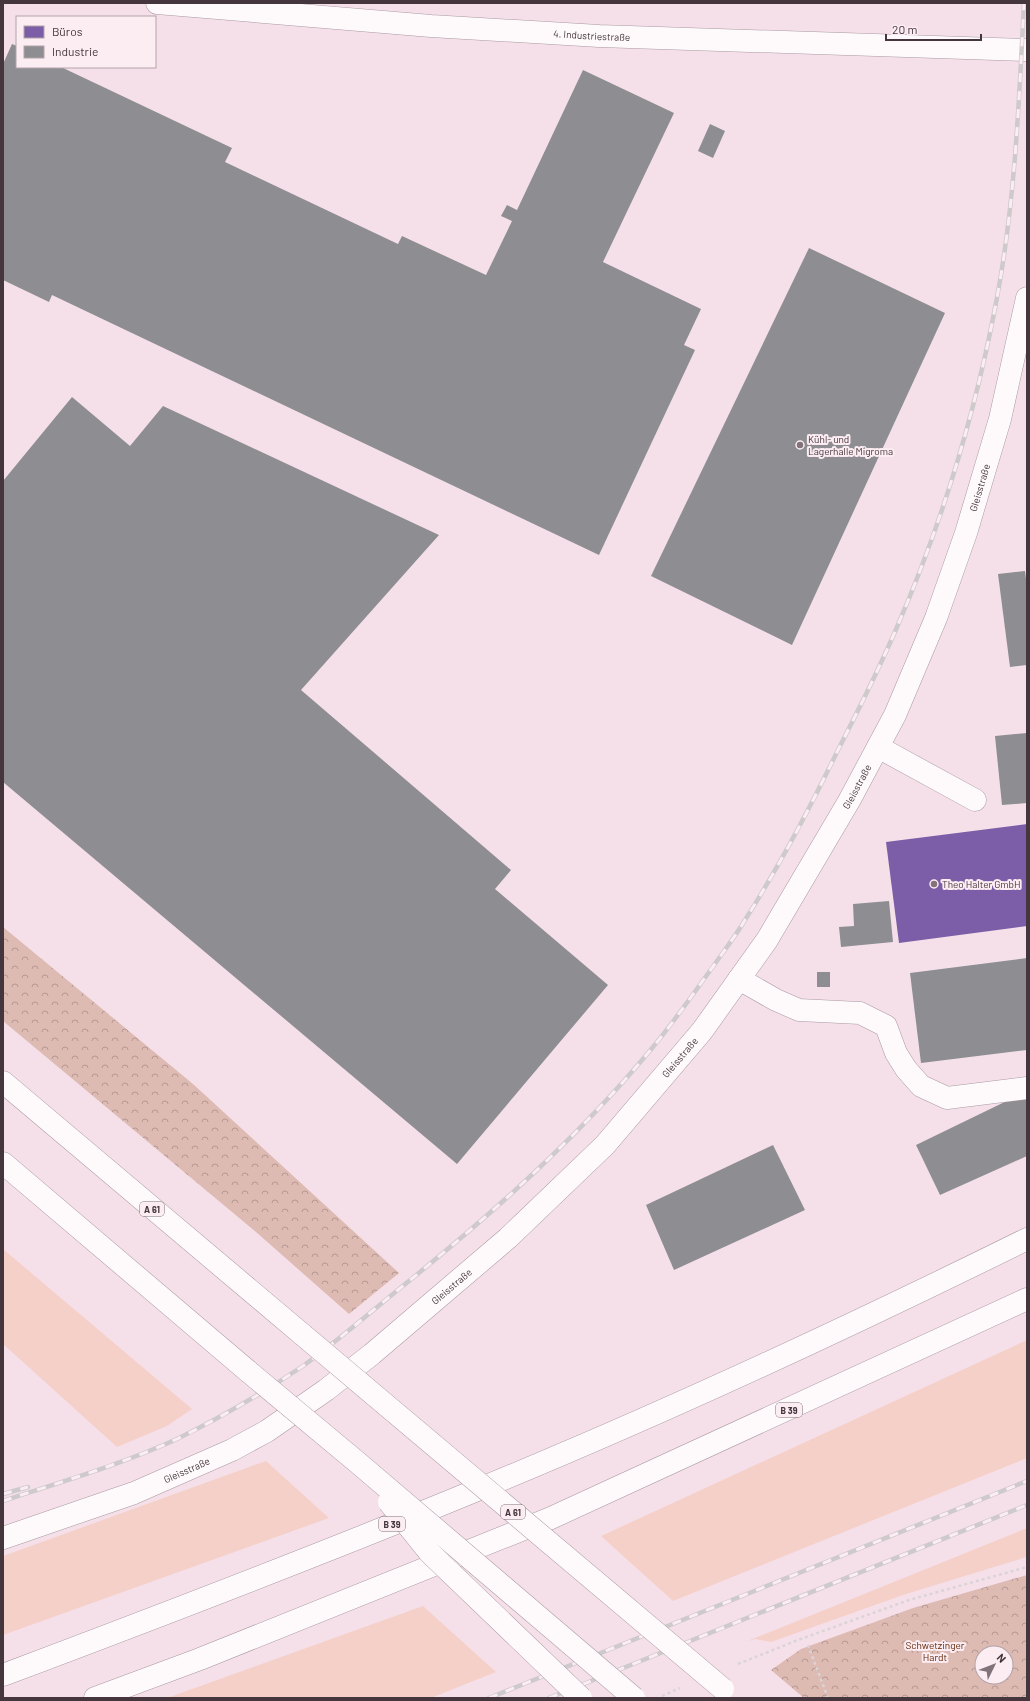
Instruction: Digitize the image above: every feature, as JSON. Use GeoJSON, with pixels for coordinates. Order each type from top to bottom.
{"type":"FeatureCollection","features":[{"type":"Feature","properties":{"kind":"main road","name":"4. Industriestraße"},"geometry":{"type":"LineString","coordinates":[[157,3],[432,26],[599,36],[1027,50]]}},
{"type":"Feature","properties":{"kind":"main road","name":"Gleisstraße"},"geometry":{"type":"LineString","coordinates":[[3,1538],[134,1493],[232,1450],[267,1431],[326,1390],[372,1354],[508,1238],[605,1145],[702,1031],[767,940],[849,801],[895,715],[936,618],[966,533],[1000,419],[1027,298]]}},
{"type":"Feature","properties":{"kind":"main road"},"geometry":{"type":"LineString","coordinates":[[878,747],[975,800]]}},
{"type":"Feature","properties":{"kind":"main road"},"geometry":{"type":"LineString","coordinates":[[739,979],[776,1000],[799,1010],[860,1013],[886,1026],[896,1053],[906,1070],[921,1086],[947,1098],[1027,1088]]}},
{"type":"Feature","properties":{"kind":"main road","name":"A 61"},"geometry":{"type":"LineString","coordinates":[[3,1082],[728,1693]]}},
{"type":"Feature","properties":{"kind":"main road"},"geometry":{"type":"LineString","coordinates":[[3,1163],[634,1698]]}},
{"type":"Feature","properties":{"kind":"main road","name":"B 39"},"geometry":{"type":"LineString","coordinates":[[3,1675],[199,1602],[473,1492],[604,1436],[902,1301],[1027,1239]]}},
{"type":"Feature","properties":{"kind":"main road","name":"B 39"},"geometry":{"type":"LineString","coordinates":[[95,1698],[200,1659],[551,1518],[1027,1299]]}},
{"type":"Feature","properties":{"kind":"main road"},"geometry":{"type":"LineString","coordinates":[[357,1462],[430,1553],[581,1698]]}},
{"type":"Feature","properties":{"kind":"path"},"geometry":{"type":"LineString","coordinates":[[734,1666],[798,1640],[909,1600],[1027,1567]]}},
{"type":"Feature","properties":{"kind":"path"},"geometry":{"type":"LineString","coordinates":[[808,1645],[828,1698]]}},
{"type":"Feature","properties":{"kind":"path"},"geometry":{"type":"LineString","coordinates":[[656,1698],[685,1686]]}},
{"type":"Feature","properties":{"kind":"shaded area"},"geometry":{"type":"Polygon","coordinates":[[[3,1249],[192,1409],[167,1426],[117,1447],[3,1344],[3,1249]]]}},
{"type":"Feature","properties":{"kind":"shaded area"},"geometry":{"type":"Polygon","coordinates":[[[1027,1340],[1027,1458],[673,1601],[601,1536],[1027,1340]]]}},
{"type":"Feature","properties":{"kind":"shaded area"},"geometry":{"type":"Polygon","coordinates":[[[266,1461],[329,1518],[3,1635],[3,1556],[266,1461]]]}},
{"type":"Feature","properties":{"kind":"shaded area"},"geometry":{"type":"Polygon","coordinates":[[[1027,1528],[1027,1557],[906,1594],[771,1642],[755,1639],[745,1642],[1027,1528]]]}},
{"type":"Feature","properties":{"kind":"shaded area"},"geometry":{"type":"Polygon","coordinates":[[[423,1606],[496,1672],[431,1698],[167,1698],[423,1606]]]}},
{"type":"Feature","properties":{"kind":"green space"},"geometry":{"type":"Polygon","coordinates":[[[3,927],[193,1084],[399,1273],[349,1314],[256,1232],[3,1021],[3,927]]]}},
{"type":"Feature","properties":{"kind":"green space","name":"Schwetzinger Hardt"},"geometry":{"type":"Polygon","coordinates":[[[1027,1575],[1027,1698],[804,1698],[771,1670],[801,1649],[913,1608],[1027,1575]]]}},
{"type":"Feature","properties":{"kind":"building: Büros"},"geometry":{"type":"Polygon","coordinates":[[[1027,824],[1027,926],[899,943],[886,842],[1027,824]]]}},
{"type":"Feature","properties":{"kind":"building: Industrie"},"geometry":{"type":"Polygon","coordinates":[[[12,44],[16,46],[16,68],[63,68],[232,148],[225,162],[398,244],[402,236],[486,275],[512,221],[501,216],[507,205],[517,210],[583,70],[674,113],[603,262],[701,309],[684,345],[695,350],[599,555],[52,295],[49,302],[3,280],[3,64],[12,44]]]}},
{"type":"Feature","properties":{"kind":"building: Industrie"},"geometry":{"type":"Polygon","coordinates":[[[710,124],[725,131],[713,158],[698,151],[710,124]]]}},
{"type":"Feature","properties":{"kind":"building: Industrie","name":"Kühl- und Lagerhalle Migroma"},"geometry":{"type":"Polygon","coordinates":[[[809,248],[945,313],[792,645],[651,576],[809,248]]]}},
{"type":"Feature","properties":{"kind":"building: Industrie"},"geometry":{"type":"Polygon","coordinates":[[[72,397],[130,446],[163,406],[439,535],[301,690],[511,870],[495,889],[608,985],[457,1164],[3,782],[3,481],[72,397]]]}},
{"type":"Feature","properties":{"kind":"building: Industrie"},"geometry":{"type":"Polygon","coordinates":[[[1025,571],[1027,587],[1027,665],[1010,667],[998,574],[1025,571]]]}},
{"type":"Feature","properties":{"kind":"building: Industrie"},"geometry":{"type":"Polygon","coordinates":[[[1027,733],[1027,803],[1002,805],[995,736],[1027,733]]]}},
{"type":"Feature","properties":{"kind":"building: Industrie"},"geometry":{"type":"Polygon","coordinates":[[[889,901],[893,942],[841,947],[839,927],[854,926],[853,904],[889,901]]]}},
{"type":"Feature","properties":{"kind":"building: Industrie"},"geometry":{"type":"Polygon","coordinates":[[[1027,958],[1027,1050],[921,1063],[910,973],[1027,958]]]}},
{"type":"Feature","properties":{"kind":"building: Industrie"},"geometry":{"type":"Polygon","coordinates":[[[817,972],[830,972],[830,987],[817,987],[817,972]]]}},
{"type":"Feature","properties":{"kind":"building: Industrie"},"geometry":{"type":"Polygon","coordinates":[[[1027,1091],[1027,1156],[940,1195],[916,1145],[1027,1091]]]}},
{"type":"Feature","properties":{"kind":"building: Industrie"},"geometry":{"type":"Polygon","coordinates":[[[773,1145],[805,1210],[674,1270],[646,1205],[773,1145]]]}},
{"type":"Feature","properties":{"kind":"railway"},"geometry":{"type":"LineString","coordinates":[[3,1501],[113,1465],[177,1439],[209,1423],[272,1386],[330,1346],[441,1255],[503,1201],[593,1115],[656,1043],[681,1011],[737,932],[758,899],[794,836],[876,674],[913,588],[943,508],[956,468],[988,345],[1008,228],[1015,153],[1024,3]]}},
{"type":"Feature","properties":{"kind":"railway"},"geometry":{"type":"LineString","coordinates":[[489,1698],[1027,1481]]}},
{"type":"Feature","properties":{"kind":"railway"},"geometry":{"type":"LineString","coordinates":[[3,1494],[28,1487]]}},
{"type":"Feature","properties":{"kind":"railway"},"geometry":{"type":"LineString","coordinates":[[549,1698],[1027,1505]]}},
{"type":"Feature","properties":{"kind":"place","name":"Kühl- und Lagerhalle Migroma"},"geometry":{"type":"Point","coordinates":[800,445]}},
{"type":"Feature","properties":{"kind":"place","name":"Theo Halter GmbH"},"geometry":{"type":"Point","coordinates":[934,884]}}]}
